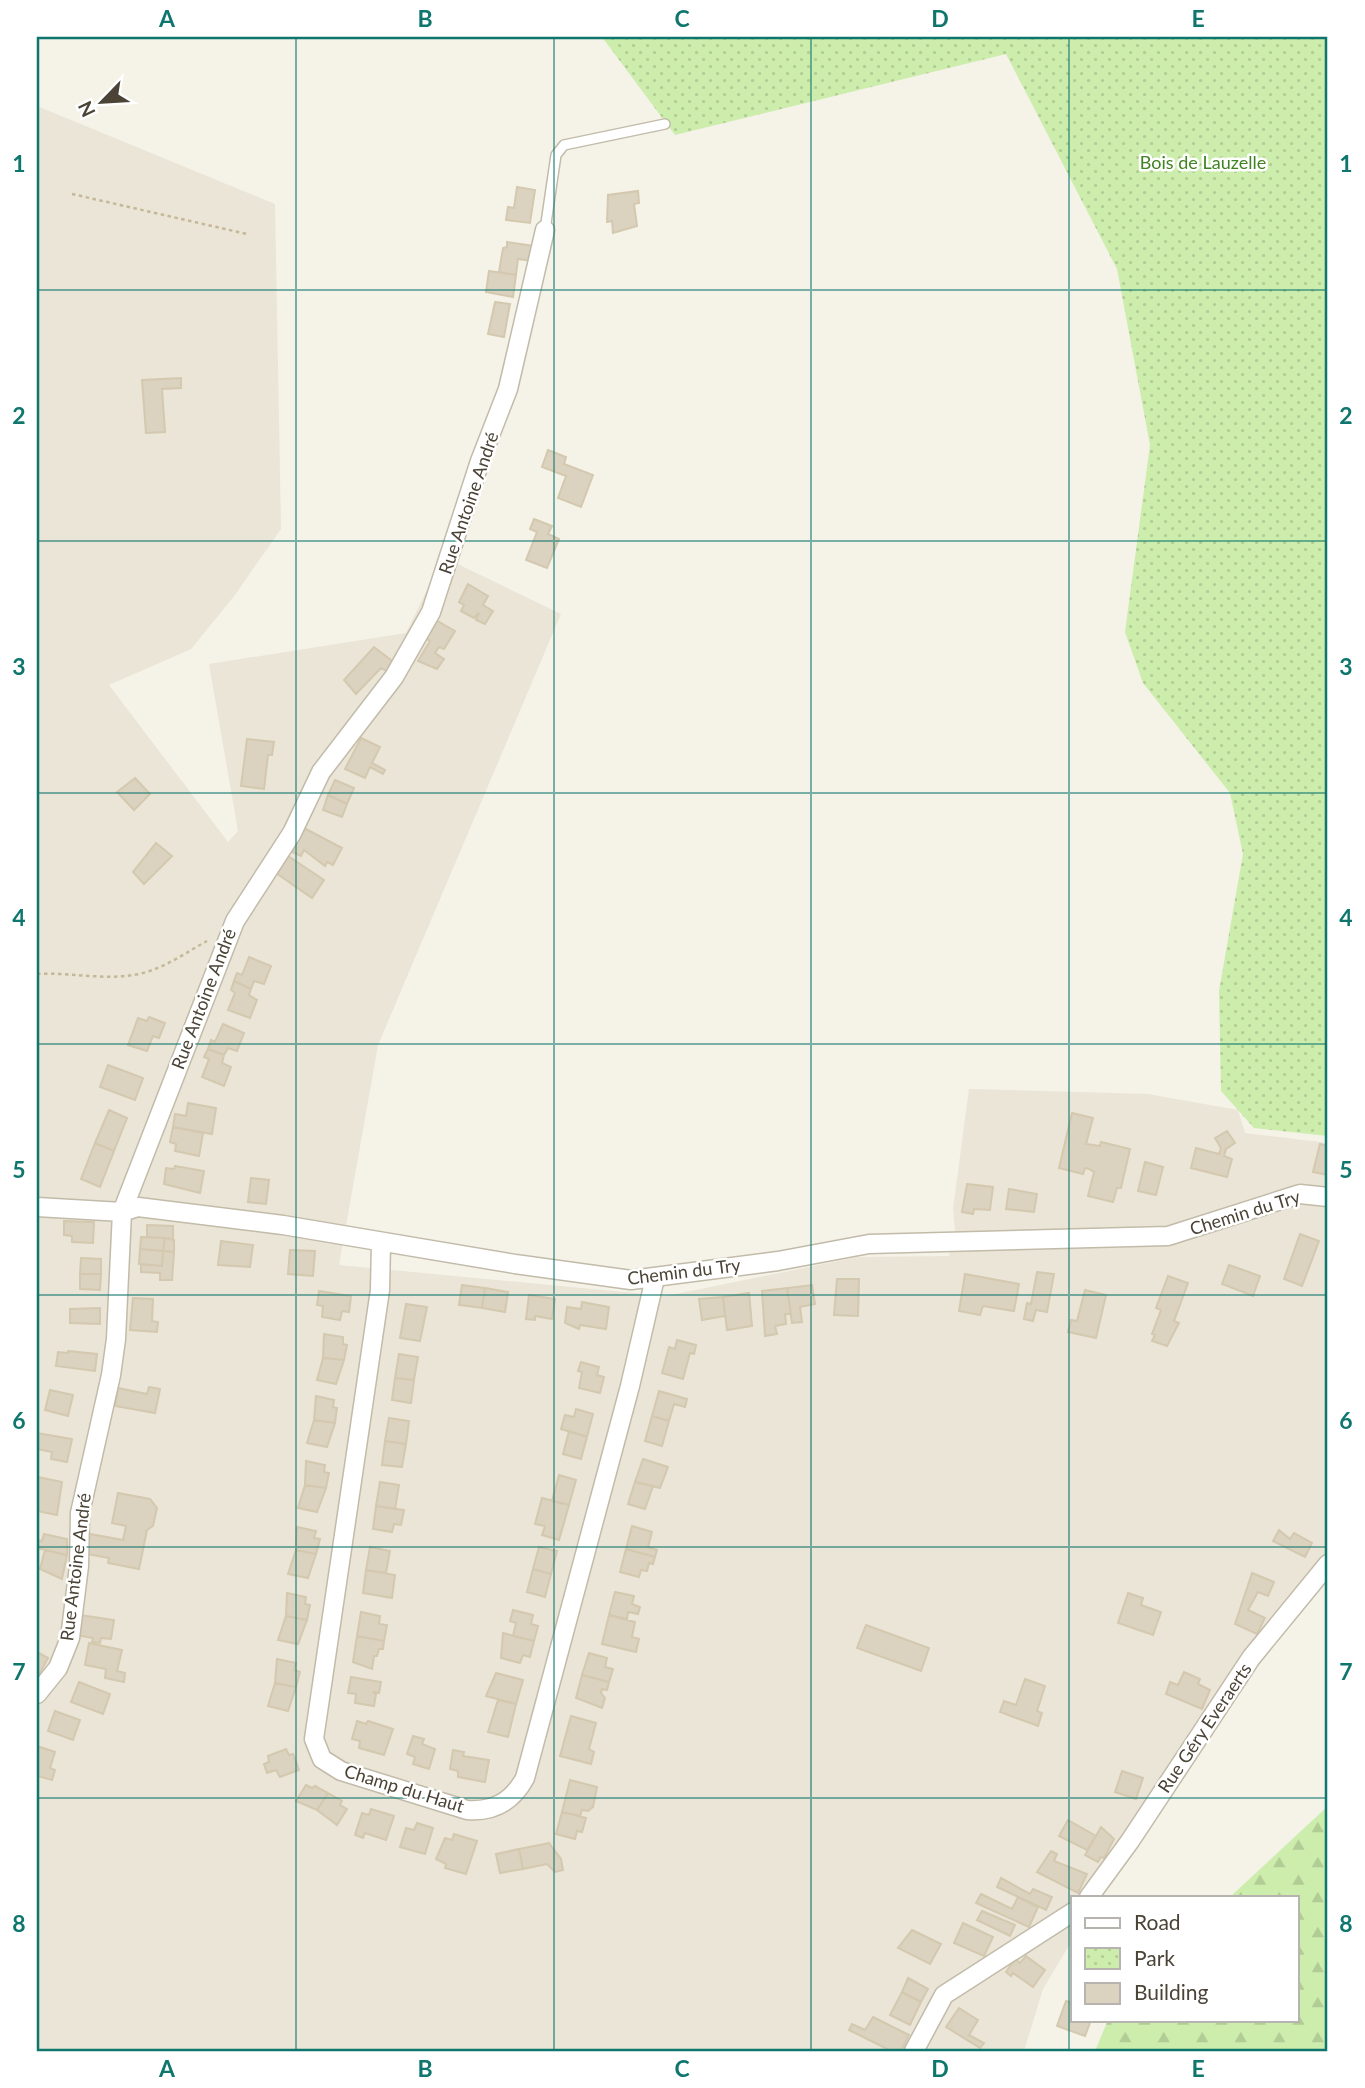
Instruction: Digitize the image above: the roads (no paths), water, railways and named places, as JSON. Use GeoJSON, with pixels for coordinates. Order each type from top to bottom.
{"type":"FeatureCollection","features":[{"type":"Feature","properties":{"kind":"street","name":"Rue Antoine André"},"geometry":{"type":"LineString","coordinates":[[37,1694],[58,1668],[70,1637],[79,1566],[80,1513],[111,1375],[116,1339],[122,1212],[235,921],[292,833],[321,772],[394,677],[431,612],[480,461],[508,389],[545,230]]}},
{"type":"Feature","properties":{"kind":"street","name":"Chemin du Try"},"geometry":{"type":"LineString","coordinates":[[37,1207],[122,1212],[138,1207],[283,1225],[614,1279],[655,1278],[869,1244],[1168,1237],[1300,1194],[1328,1197]]}},
{"type":"Feature","properties":{"kind":"street","name":"Champ du Haut"},"geometry":{"type":"LineString","coordinates":[[381,1242],[380,1290],[314,1739],[322,1759],[341,1771],[467,1810],[481,1811],[506,1801],[525,1778],[630,1386],[655,1278]]}},
{"type":"Feature","properties":{"kind":"street","name":"Rue Géry Everaerts"},"geometry":{"type":"LineString","coordinates":[[1090,1896],[1130,1841],[1251,1658],[1328,1564]]}},
{"type":"Feature","properties":{"kind":"street"},"geometry":{"type":"LineString","coordinates":[[914,2051],[944,1995],[1071,1913]]}},
{"type":"Feature","properties":{"kind":"lane"},"geometry":{"type":"LineString","coordinates":[[545,230],[556,155],[564,145],[666,124]]}},
{"type":"Feature","properties":{"kind":"park label","name":"Bois de Lauzelle"},"geometry":{"type":"Point","coordinates":[1203,163]}}]}
